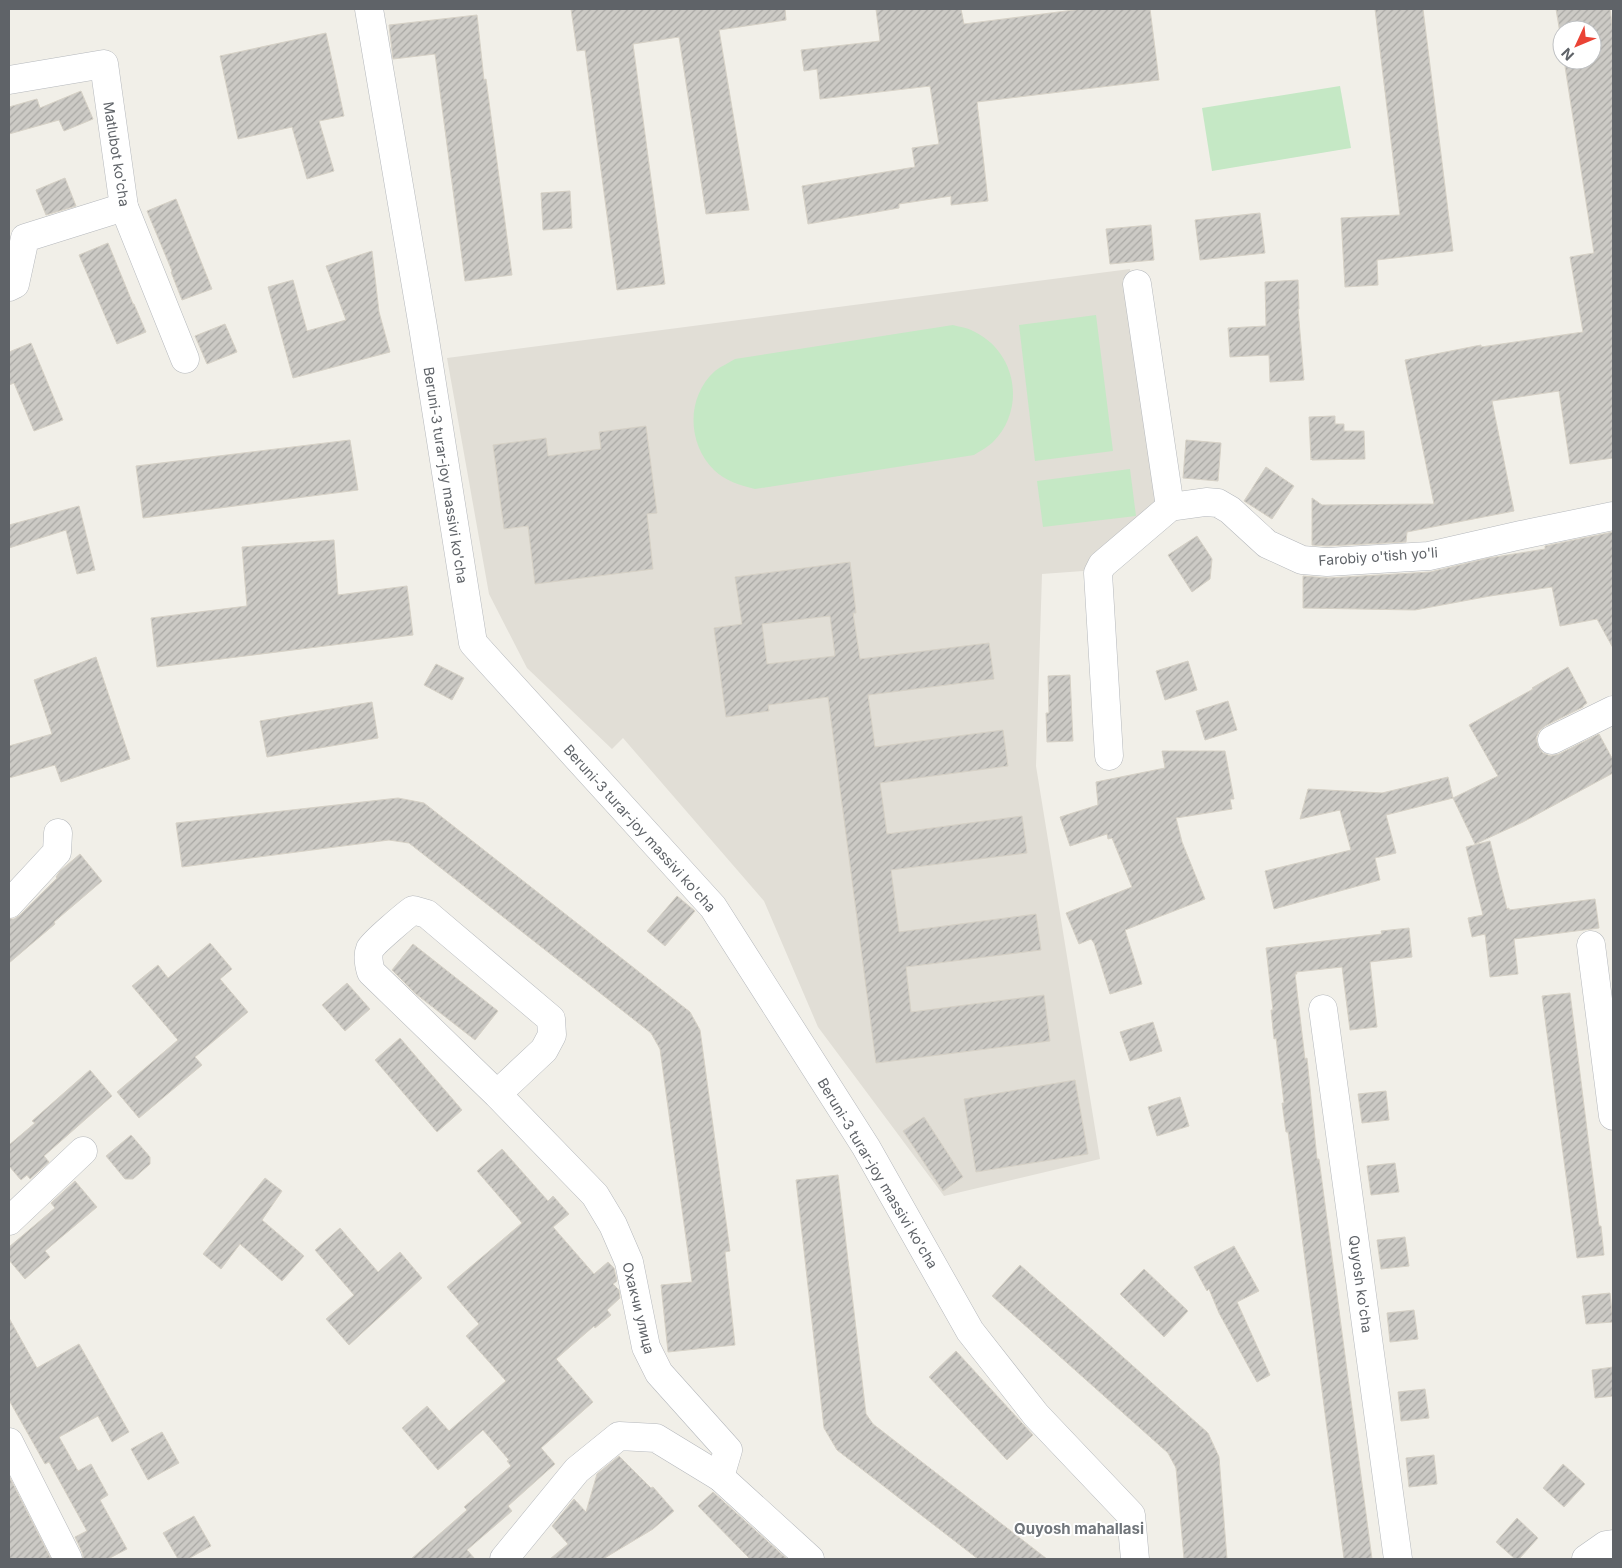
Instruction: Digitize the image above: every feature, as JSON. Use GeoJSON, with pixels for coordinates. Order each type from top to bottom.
{"type":"FeatureCollection","features":[{"type":"Feature","properties":{"kind":"street","name":"Beruni-3 turar-joy massivi ko'cha"},"geometry":{"type":"LineString","coordinates":[[369,9],[473,643],[714,907],[866,1147],[970,1331],[1036,1415],[1131,1515],[1135,1559]]}},
{"type":"Feature","properties":{"kind":"street","name":"Matlubot ko'cha"},"geometry":{"type":"LineString","coordinates":[[9,80],[104,64],[124,207],[185,359]]}},
{"type":"Feature","properties":{"kind":"street"},"geometry":{"type":"LineString","coordinates":[[9,287],[15,284],[25,238],[124,207]]}},
{"type":"Feature","properties":{"kind":"street"},"geometry":{"type":"LineString","coordinates":[[1109,756],[1098,573],[1102,565],[1170,507],[1137,284]]}},
{"type":"Feature","properties":{"kind":"street","name":"Farobiy o'tish yo'li"},"geometry":{"type":"LineString","coordinates":[[1170,507],[1206,502],[1218,504],[1230,510],[1267,544],[1302,560],[1327,562],[1429,556],[1613,516]]}},
{"type":"Feature","properties":{"kind":"street"},"geometry":{"type":"LineString","coordinates":[[1552,740],[1613,710]]}},
{"type":"Feature","properties":{"kind":"street"},"geometry":{"type":"LineString","coordinates":[[9,904],[57,852],[58,833]]}},
{"type":"Feature","properties":{"kind":"street","name":"Охакчи улица"},"geometry":{"type":"LineString","coordinates":[[497,1094],[544,1050],[552,1035],[551,1019],[426,914],[414,910],[406,915],[371,948],[368,963],[372,972],[497,1094],[594,1195],[613,1225],[629,1262],[646,1347],[652,1361],[660,1373],[728,1450],[720,1477]]}},
{"type":"Feature","properties":{"kind":"street"},"geometry":{"type":"LineString","coordinates":[[1591,946],[1613,1116]]}},
{"type":"Feature","properties":{"kind":"street","name":"Quyosh ko'cha"},"geometry":{"type":"LineString","coordinates":[[1323,1009],[1398,1559]]}},
{"type":"Feature","properties":{"kind":"street"},"geometry":{"type":"LineString","coordinates":[[9,1221],[84,1151]]}},
{"type":"Feature","properties":{"kind":"street"},"geometry":{"type":"LineString","coordinates":[[504,1559],[576,1470],[619,1436],[656,1438],[720,1477],[810,1559]]}},
{"type":"Feature","properties":{"kind":"street"},"geometry":{"type":"LineString","coordinates":[[9,1442],[68,1559]]}},
{"type":"Feature","properties":{"kind":"street"},"geometry":{"type":"LineString","coordinates":[[1586,1559],[1606,1545],[1613,1544]]}},
{"type":"Feature","properties":{"kind":"shaded area"},"geometry":{"type":"Polygon","coordinates":[[[1130,269],[1158,508],[1083,571],[1042,574],[1036,766],[1100,1159],[944,1196],[818,1027],[764,901],[623,738],[612,749],[527,668],[489,594],[447,358],[1130,269]]]}},
{"type":"Feature","properties":{"kind":"green space"},"geometry":{"type":"Polygon","coordinates":[[[1340,86],[1351,148],[1212,171],[1202,108],[1340,86]]]}},
{"type":"Feature","properties":{"kind":"green space"},"geometry":{"type":"Polygon","coordinates":[[[1096,315],[1113,451],[1035,461],[1019,325],[1096,315]]]}},
{"type":"Feature","properties":{"kind":"green space"},"geometry":{"type":"Polygon","coordinates":[[[953,325],[973,331],[989,341],[1000,353],[1008,367],[1012,382],[1013,398],[1010,414],[1003,429],[991,444],[974,455],[755,489],[733,482],[718,474],[705,459],[695,434],[695,407],[699,394],[715,371],[735,359],[953,325]]]}},
{"type":"Feature","properties":{"kind":"green space"},"geometry":{"type":"Polygon","coordinates":[[[1130,469],[1136,516],[1043,527],[1037,481],[1130,469]]]}},
{"type":"Feature","properties":{"kind":"building"},"geometry":{"type":"Polygon","coordinates":[[[571,9],[785,9],[786,20],[719,30],[749,210],[706,214],[679,37],[633,44],[665,284],[617,290],[585,50],[577,51],[571,9]]]}},
{"type":"Feature","properties":{"kind":"building"},"geometry":{"type":"Polygon","coordinates":[[[876,9],[961,9],[964,24],[1082,9],[1150,9],[1159,80],[977,102],[988,201],[951,205],[951,196],[899,204],[899,208],[808,224],[802,186],[915,167],[912,148],[939,144],[930,86],[820,99],[817,69],[804,71],[801,50],[880,41],[876,9]]]}},
{"type":"Feature","properties":{"kind":"building"},"geometry":{"type":"Polygon","coordinates":[[[1375,9],[1423,9],[1453,251],[1377,260],[1378,285],[1345,287],[1341,218],[1400,215],[1375,9]]]}},
{"type":"Feature","properties":{"kind":"building"},"geometry":{"type":"Polygon","coordinates":[[[1556,9],[1610,9],[1613,33],[1613,458],[1570,464],[1559,391],[1492,401],[1514,511],[1407,532],[1406,542],[1312,545],[1312,498],[1322,505],[1434,504],[1405,360],[1481,345],[1481,347],[1583,332],[1570,257],[1594,253],[1566,70],[1602,70],[1602,20],[1558,20],[1556,9]]]}},
{"type":"Feature","properties":{"kind":"building"},"geometry":{"type":"Polygon","coordinates":[[[477,15],[484,80],[486,79],[512,275],[465,281],[435,54],[393,59],[389,25],[477,15]]]}},
{"type":"Feature","properties":{"kind":"building"},"geometry":{"type":"Polygon","coordinates":[[[326,33],[344,116],[319,121],[334,171],[307,179],[292,127],[238,139],[220,56],[326,33]]]}},
{"type":"Feature","properties":{"kind":"building"},"geometry":{"type":"Polygon","coordinates":[[[81,91],[93,119],[64,131],[59,120],[9,134],[9,107],[37,99],[40,108],[81,91]]]}},
{"type":"Feature","properties":{"kind":"building"},"geometry":{"type":"Polygon","coordinates":[[[65,178],[76,206],[46,215],[36,190],[65,178]]]}},
{"type":"Feature","properties":{"kind":"building"},"geometry":{"type":"Polygon","coordinates":[[[570,191],[572,228],[543,230],[541,193],[570,191]]]}},
{"type":"Feature","properties":{"kind":"building"},"geometry":{"type":"Polygon","coordinates":[[[176,199],[212,289],[182,300],[147,211],[176,199]]]}},
{"type":"Feature","properties":{"kind":"building"},"geometry":{"type":"Polygon","coordinates":[[[1260,213],[1265,253],[1200,260],[1195,220],[1260,213]]]}},
{"type":"Feature","properties":{"kind":"building"},"geometry":{"type":"Polygon","coordinates":[[[1151,225],[1154,260],[1110,264],[1106,229],[1151,225]]]}},
{"type":"Feature","properties":{"kind":"building"},"geometry":{"type":"Polygon","coordinates":[[[108,243],[146,332],[117,344],[79,255],[108,243]]]}},
{"type":"Feature","properties":{"kind":"building"},"geometry":{"type":"Polygon","coordinates":[[[372,251],[379,312],[390,352],[293,378],[268,287],[293,280],[307,331],[346,320],[326,266],[372,251]]]}},
{"type":"Feature","properties":{"kind":"building"},"geometry":{"type":"Polygon","coordinates":[[[1298,280],[1298,309],[1304,380],[1270,382],[1269,355],[1230,357],[1228,328],[1266,326],[1265,282],[1298,280]]]}},
{"type":"Feature","properties":{"kind":"building"},"geometry":{"type":"Polygon","coordinates":[[[225,324],[237,352],[207,364],[195,336],[225,324]]]}},
{"type":"Feature","properties":{"kind":"building"},"geometry":{"type":"Polygon","coordinates":[[[31,343],[63,420],[34,431],[14,383],[9,385],[9,352],[31,343]]]}},
{"type":"Feature","properties":{"kind":"building"},"geometry":{"type":"Polygon","coordinates":[[[1335,416],[1335,424],[1344,424],[1344,431],[1364,431],[1365,459],[1312,460],[1312,458],[1311,460],[1309,417],[1335,416]]]}},
{"type":"Feature","properties":{"kind":"building"},"geometry":{"type":"Polygon","coordinates":[[[646,426],[657,513],[647,514],[653,569],[535,584],[528,526],[504,529],[493,445],[546,438],[548,456],[601,449],[599,432],[646,426]]]}},
{"type":"Feature","properties":{"kind":"building"},"geometry":{"type":"Polygon","coordinates":[[[350,440],[358,490],[143,518],[136,466],[350,440]]]}},
{"type":"Feature","properties":{"kind":"building"},"geometry":{"type":"Polygon","coordinates":[[[1186,440],[1221,443],[1218,481],[1183,478],[1186,440]]]}},
{"type":"Feature","properties":{"kind":"building"},"geometry":{"type":"Polygon","coordinates":[[[1266,467],[1294,486],[1272,519],[1244,501],[1266,467]]]}},
{"type":"Feature","properties":{"kind":"building"},"geometry":{"type":"Polygon","coordinates":[[[79,506],[95,570],[77,574],[66,530],[9,548],[9,525],[79,506]]]}},
{"type":"Feature","properties":{"kind":"building"},"geometry":{"type":"Polygon","coordinates":[[[1613,532],[1613,648],[1597,619],[1560,626],[1552,587],[1415,610],[1303,608],[1303,576],[1328,578],[1430,572],[1489,558],[1545,549],[1545,546],[1613,532]]]}},
{"type":"Feature","properties":{"kind":"building"},"geometry":{"type":"Polygon","coordinates":[[[1197,536],[1212,559],[1210,579],[1192,592],[1168,555],[1197,536]]]}},
{"type":"Feature","properties":{"kind":"building"},"geometry":{"type":"Polygon","coordinates":[[[334,540],[338,595],[407,586],[413,635],[157,667],[151,618],[247,606],[242,547],[334,540]]]}},
{"type":"Feature","properties":{"kind":"building"},"geometry":{"type":"Polygon","coordinates":[[[850,562],[856,613],[853,613],[860,659],[989,643],[994,679],[868,695],[875,747],[1003,730],[1008,766],[880,783],[887,834],[1022,816],[1027,853],[891,870],[899,932],[1036,914],[1041,950],[906,967],[911,1012],[1044,995],[1050,1041],[876,1063],[828,697],[768,705],[769,711],[726,717],[714,628],[742,624],[735,577],[850,562]],[[830,616],[762,624],[767,664],[835,656],[830,616]]]}},
{"type":"Feature","properties":{"kind":"building"},"geometry":{"type":"Polygon","coordinates":[[[96,657],[130,759],[61,782],[55,765],[9,778],[9,746],[52,734],[34,680],[96,657]]]}},
{"type":"Feature","properties":{"kind":"building"},"geometry":{"type":"Polygon","coordinates":[[[1188,661],[1197,690],[1165,700],[1156,671],[1188,661]]]}},
{"type":"Feature","properties":{"kind":"building"},"geometry":{"type":"Polygon","coordinates":[[[436,664],[464,678],[452,700],[424,685],[436,664]]]}},
{"type":"Feature","properties":{"kind":"building"},"geometry":{"type":"Polygon","coordinates":[[[1568,667],[1587,703],[1539,731],[1536,738],[1538,746],[1543,753],[1551,756],[1559,754],[1599,734],[1613,760],[1613,773],[1523,822],[1475,844],[1453,798],[1498,776],[1469,725],[1568,667]]]}},
{"type":"Feature","properties":{"kind":"building"},"geometry":{"type":"Polygon","coordinates":[[[1070,675],[1073,741],[1047,742],[1046,713],[1049,713],[1048,676],[1070,675]]]}},
{"type":"Feature","properties":{"kind":"building"},"geometry":{"type":"Polygon","coordinates":[[[1228,701],[1237,730],[1205,740],[1196,711],[1228,701]]]}},
{"type":"Feature","properties":{"kind":"building"},"geometry":{"type":"Polygon","coordinates":[[[372,702],[378,738],[267,757],[260,721],[372,702]]]}},
{"type":"Feature","properties":{"kind":"building"},"geometry":{"type":"Polygon","coordinates":[[[1162,751],[1225,751],[1234,799],[1230,799],[1232,809],[1176,818],[1182,842],[1205,899],[1125,930],[1142,984],[1110,994],[1094,943],[1091,939],[1079,944],[1066,913],[1132,887],[1112,838],[1108,839],[1107,834],[1070,846],[1060,817],[1098,805],[1096,782],[1165,768],[1162,751]]]}},
{"type":"Feature","properties":{"kind":"building"},"geometry":{"type":"Polygon","coordinates":[[[1448,777],[1453,798],[1386,815],[1396,853],[1375,858],[1380,880],[1274,909],[1265,871],[1351,850],[1340,810],[1300,819],[1308,789],[1382,793],[1448,777]]]}},
{"type":"Feature","properties":{"kind":"building"},"geometry":{"type":"Polygon","coordinates":[[[398,798],[424,803],[690,1012],[700,1030],[730,1251],[725,1252],[735,1345],[668,1352],[661,1285],[692,1282],[660,1049],[651,1033],[409,843],[389,840],[182,867],[176,823],[398,798]]]}},
{"type":"Feature","properties":{"kind":"building"},"geometry":{"type":"Polygon","coordinates":[[[1490,841],[1507,909],[1595,899],[1599,928],[1514,939],[1518,974],[1490,977],[1485,934],[1472,937],[1468,918],[1483,915],[1466,847],[1490,841]]]}},
{"type":"Feature","properties":{"kind":"building"},"geometry":{"type":"Polygon","coordinates":[[[80,854],[102,881],[9,963],[9,919],[14,919],[20,915],[57,878],[60,871],[80,854]]]}},
{"type":"Feature","properties":{"kind":"building"},"geometry":{"type":"Polygon","coordinates":[[[677,896],[695,911],[665,946],[647,931],[677,896]]]}},
{"type":"Feature","properties":{"kind":"building"},"geometry":{"type":"Polygon","coordinates":[[[1409,928],[1412,957],[1370,962],[1377,1027],[1350,1030],[1342,967],[1296,972],[1297,974],[1295,974],[1305,1059],[1307,1058],[1317,1159],[1319,1159],[1372,1559],[1344,1559],[1288,1132],[1286,1132],[1282,1103],[1284,1103],[1276,1038],[1274,1039],[1271,1010],[1273,1010],[1266,948],[1382,934],[1381,931],[1409,928]]]}},
{"type":"Feature","properties":{"kind":"building"},"geometry":{"type":"Polygon","coordinates":[[[210,943],[232,969],[220,979],[248,1012],[195,1057],[202,1065],[139,1118],[117,1092],[178,1040],[132,986],[158,965],[168,978],[210,943]]]}},
{"type":"Feature","properties":{"kind":"building"},"geometry":{"type":"Polygon","coordinates":[[[413,944],[498,1011],[475,1040],[416,994],[392,970],[413,944]]]}},
{"type":"Feature","properties":{"kind":"building"},"geometry":{"type":"Polygon","coordinates":[[[347,983],[370,1009],[345,1031],[322,1005],[347,983]]]}},
{"type":"Feature","properties":{"kind":"building"},"geometry":{"type":"Polygon","coordinates":[[[1570,993],[1604,1255],[1577,1258],[1542,996],[1570,993]]]}},
{"type":"Feature","properties":{"kind":"building"},"geometry":{"type":"Polygon","coordinates":[[[1153,1022],[1162,1051],[1130,1061],[1120,1032],[1153,1022]]]}},
{"type":"Feature","properties":{"kind":"building"},"geometry":{"type":"Polygon","coordinates":[[[400,1038],[462,1110],[437,1132],[375,1060],[400,1038]]]}},
{"type":"Feature","properties":{"kind":"building"},"geometry":{"type":"Polygon","coordinates":[[[90,1070],[112,1096],[44,1156],[49,1162],[30,1179],[27,1175],[21,1180],[9,1166],[9,1145],[35,1123],[32,1121],[90,1070]]]}},
{"type":"Feature","properties":{"kind":"building"},"geometry":{"type":"Polygon","coordinates":[[[1075,1080],[1088,1154],[976,1172],[964,1099],[1075,1080]]]}},
{"type":"Feature","properties":{"kind":"building"},"geometry":{"type":"Polygon","coordinates":[[[1386,1091],[1389,1120],[1362,1123],[1358,1094],[1386,1091]]]}},
{"type":"Feature","properties":{"kind":"building"},"geometry":{"type":"Polygon","coordinates":[[[1180,1097],[1189,1126],[1157,1136],[1148,1107],[1180,1097]]]}},
{"type":"Feature","properties":{"kind":"building"},"geometry":{"type":"Polygon","coordinates":[[[924,1117],[963,1177],[943,1191],[903,1131],[924,1117]]]}},
{"type":"Feature","properties":{"kind":"building"},"geometry":{"type":"Polygon","coordinates":[[[131,1135],[150,1157],[150,1164],[133,1179],[125,1179],[106,1156],[131,1135]]]}},
{"type":"Feature","properties":{"kind":"building"},"geometry":{"type":"Polygon","coordinates":[[[502,1149],[548,1201],[553,1196],[569,1214],[553,1227],[594,1274],[608,1262],[614,1268],[617,1281],[613,1284],[619,1290],[620,1298],[607,1310],[611,1315],[595,1328],[594,1326],[556,1359],[593,1402],[541,1448],[555,1464],[508,1506],[512,1511],[467,1550],[475,1559],[411,1559],[467,1510],[464,1507],[511,1466],[507,1461],[509,1460],[483,1430],[438,1470],[402,1428],[427,1406],[449,1431],[506,1381],[466,1336],[479,1324],[447,1287],[522,1223],[477,1171],[502,1149]]]}},
{"type":"Feature","properties":{"kind":"building"},"geometry":{"type":"Polygon","coordinates":[[[1395,1163],[1399,1192],[1371,1195],[1367,1166],[1395,1163]]]}},
{"type":"Feature","properties":{"kind":"building"},"geometry":{"type":"Polygon","coordinates":[[[838,1175],[866,1414],[873,1424],[1047,1559],[978,1559],[837,1450],[824,1428],[796,1180],[838,1175]]]}},
{"type":"Feature","properties":{"kind":"building"},"geometry":{"type":"Polygon","coordinates":[[[265,1178],[282,1191],[262,1220],[304,1256],[282,1281],[240,1244],[221,1269],[203,1254],[265,1178]]]}},
{"type":"Feature","properties":{"kind":"building"},"geometry":{"type":"Polygon","coordinates":[[[75,1181],[97,1207],[45,1251],[50,1257],[25,1279],[9,1260],[9,1247],[55,1208],[51,1203],[75,1181]]]}},
{"type":"Feature","properties":{"kind":"building"},"geometry":{"type":"Polygon","coordinates":[[[340,1228],[378,1272],[400,1252],[422,1278],[349,1345],[326,1319],[354,1295],[315,1250],[340,1228]]]}},
{"type":"Feature","properties":{"kind":"building"},"geometry":{"type":"Polygon","coordinates":[[[1405,1237],[1409,1266],[1381,1269],[1377,1240],[1405,1237]]]}},
{"type":"Feature","properties":{"kind":"building"},"geometry":{"type":"Polygon","coordinates":[[[1234,1246],[1259,1291],[1237,1302],[1270,1375],[1257,1382],[1219,1313],[1209,1289],[1207,1291],[1194,1267],[1234,1246]]]}},
{"type":"Feature","properties":{"kind":"building"},"geometry":{"type":"Polygon","coordinates":[[[1020,1265],[1208,1433],[1219,1457],[1227,1559],[1184,1559],[1176,1468],[1168,1453],[992,1296],[1020,1265]]]}},
{"type":"Feature","properties":{"kind":"building"},"geometry":{"type":"Polygon","coordinates":[[[1144,1269],[1188,1311],[1164,1337],[1120,1294],[1144,1269]]]}},
{"type":"Feature","properties":{"kind":"building"},"geometry":{"type":"Polygon","coordinates":[[[1610,1293],[1613,1322],[1586,1324],[1582,1296],[1610,1293]]]}},
{"type":"Feature","properties":{"kind":"building"},"geometry":{"type":"Polygon","coordinates":[[[1414,1310],[1418,1339],[1390,1342],[1387,1313],[1414,1310]]]}},
{"type":"Feature","properties":{"kind":"building"},"geometry":{"type":"Polygon","coordinates":[[[9,1318],[37,1368],[79,1344],[129,1432],[112,1442],[98,1416],[59,1437],[78,1471],[91,1464],[108,1495],[100,1500],[127,1549],[108,1559],[84,1559],[75,1537],[87,1531],[49,1462],[45,1464],[9,1400],[9,1318]]]}},
{"type":"Feature","properties":{"kind":"building"},"geometry":{"type":"Polygon","coordinates":[[[956,1351],[1033,1435],[1007,1460],[929,1377],[956,1351]]]}},
{"type":"Feature","properties":{"kind":"building"},"geometry":{"type":"Polygon","coordinates":[[[1613,1367],[1613,1396],[1595,1398],[1592,1370],[1613,1367]]]}},
{"type":"Feature","properties":{"kind":"building"},"geometry":{"type":"Polygon","coordinates":[[[1425,1389],[1429,1418],[1401,1421],[1398,1392],[1425,1389]]]}},
{"type":"Feature","properties":{"kind":"building"},"geometry":{"type":"Polygon","coordinates":[[[162,1432],[179,1463],[148,1480],[131,1449],[162,1432]]]}},
{"type":"Feature","properties":{"kind":"building"},"geometry":{"type":"Polygon","coordinates":[[[1434,1455],[1437,1484],[1409,1487],[1406,1458],[1434,1455]]]}},
{"type":"Feature","properties":{"kind":"building"},"geometry":{"type":"Polygon","coordinates":[[[619,1456],[651,1488],[653,1487],[674,1511],[653,1529],[603,1559],[550,1559],[568,1544],[552,1526],[574,1499],[586,1512],[597,1474],[619,1456]]]}},
{"type":"Feature","properties":{"kind":"building"},"geometry":{"type":"Polygon","coordinates":[[[1563,1464],[1585,1484],[1564,1507],[1543,1488],[1563,1464]]]}},
{"type":"Feature","properties":{"kind":"building"},"geometry":{"type":"Polygon","coordinates":[[[9,1476],[51,1559],[9,1559],[9,1476]]]}},
{"type":"Feature","properties":{"kind":"building"},"geometry":{"type":"Polygon","coordinates":[[[713,1492],[787,1559],[750,1559],[698,1506],[713,1492]]]}},
{"type":"Feature","properties":{"kind":"building"},"geometry":{"type":"Polygon","coordinates":[[[194,1516],[211,1546],[188,1559],[178,1559],[163,1533],[194,1516]]]}},
{"type":"Feature","properties":{"kind":"building"},"geometry":{"type":"Polygon","coordinates":[[[1517,1518],[1538,1538],[1519,1559],[1515,1559],[1496,1542],[1517,1518]]]}},
{"type":"Feature","properties":{"kind":"district","name":"Quyosh mahallasi"},"geometry":{"type":"Point","coordinates":[1079,1528]}}]}
